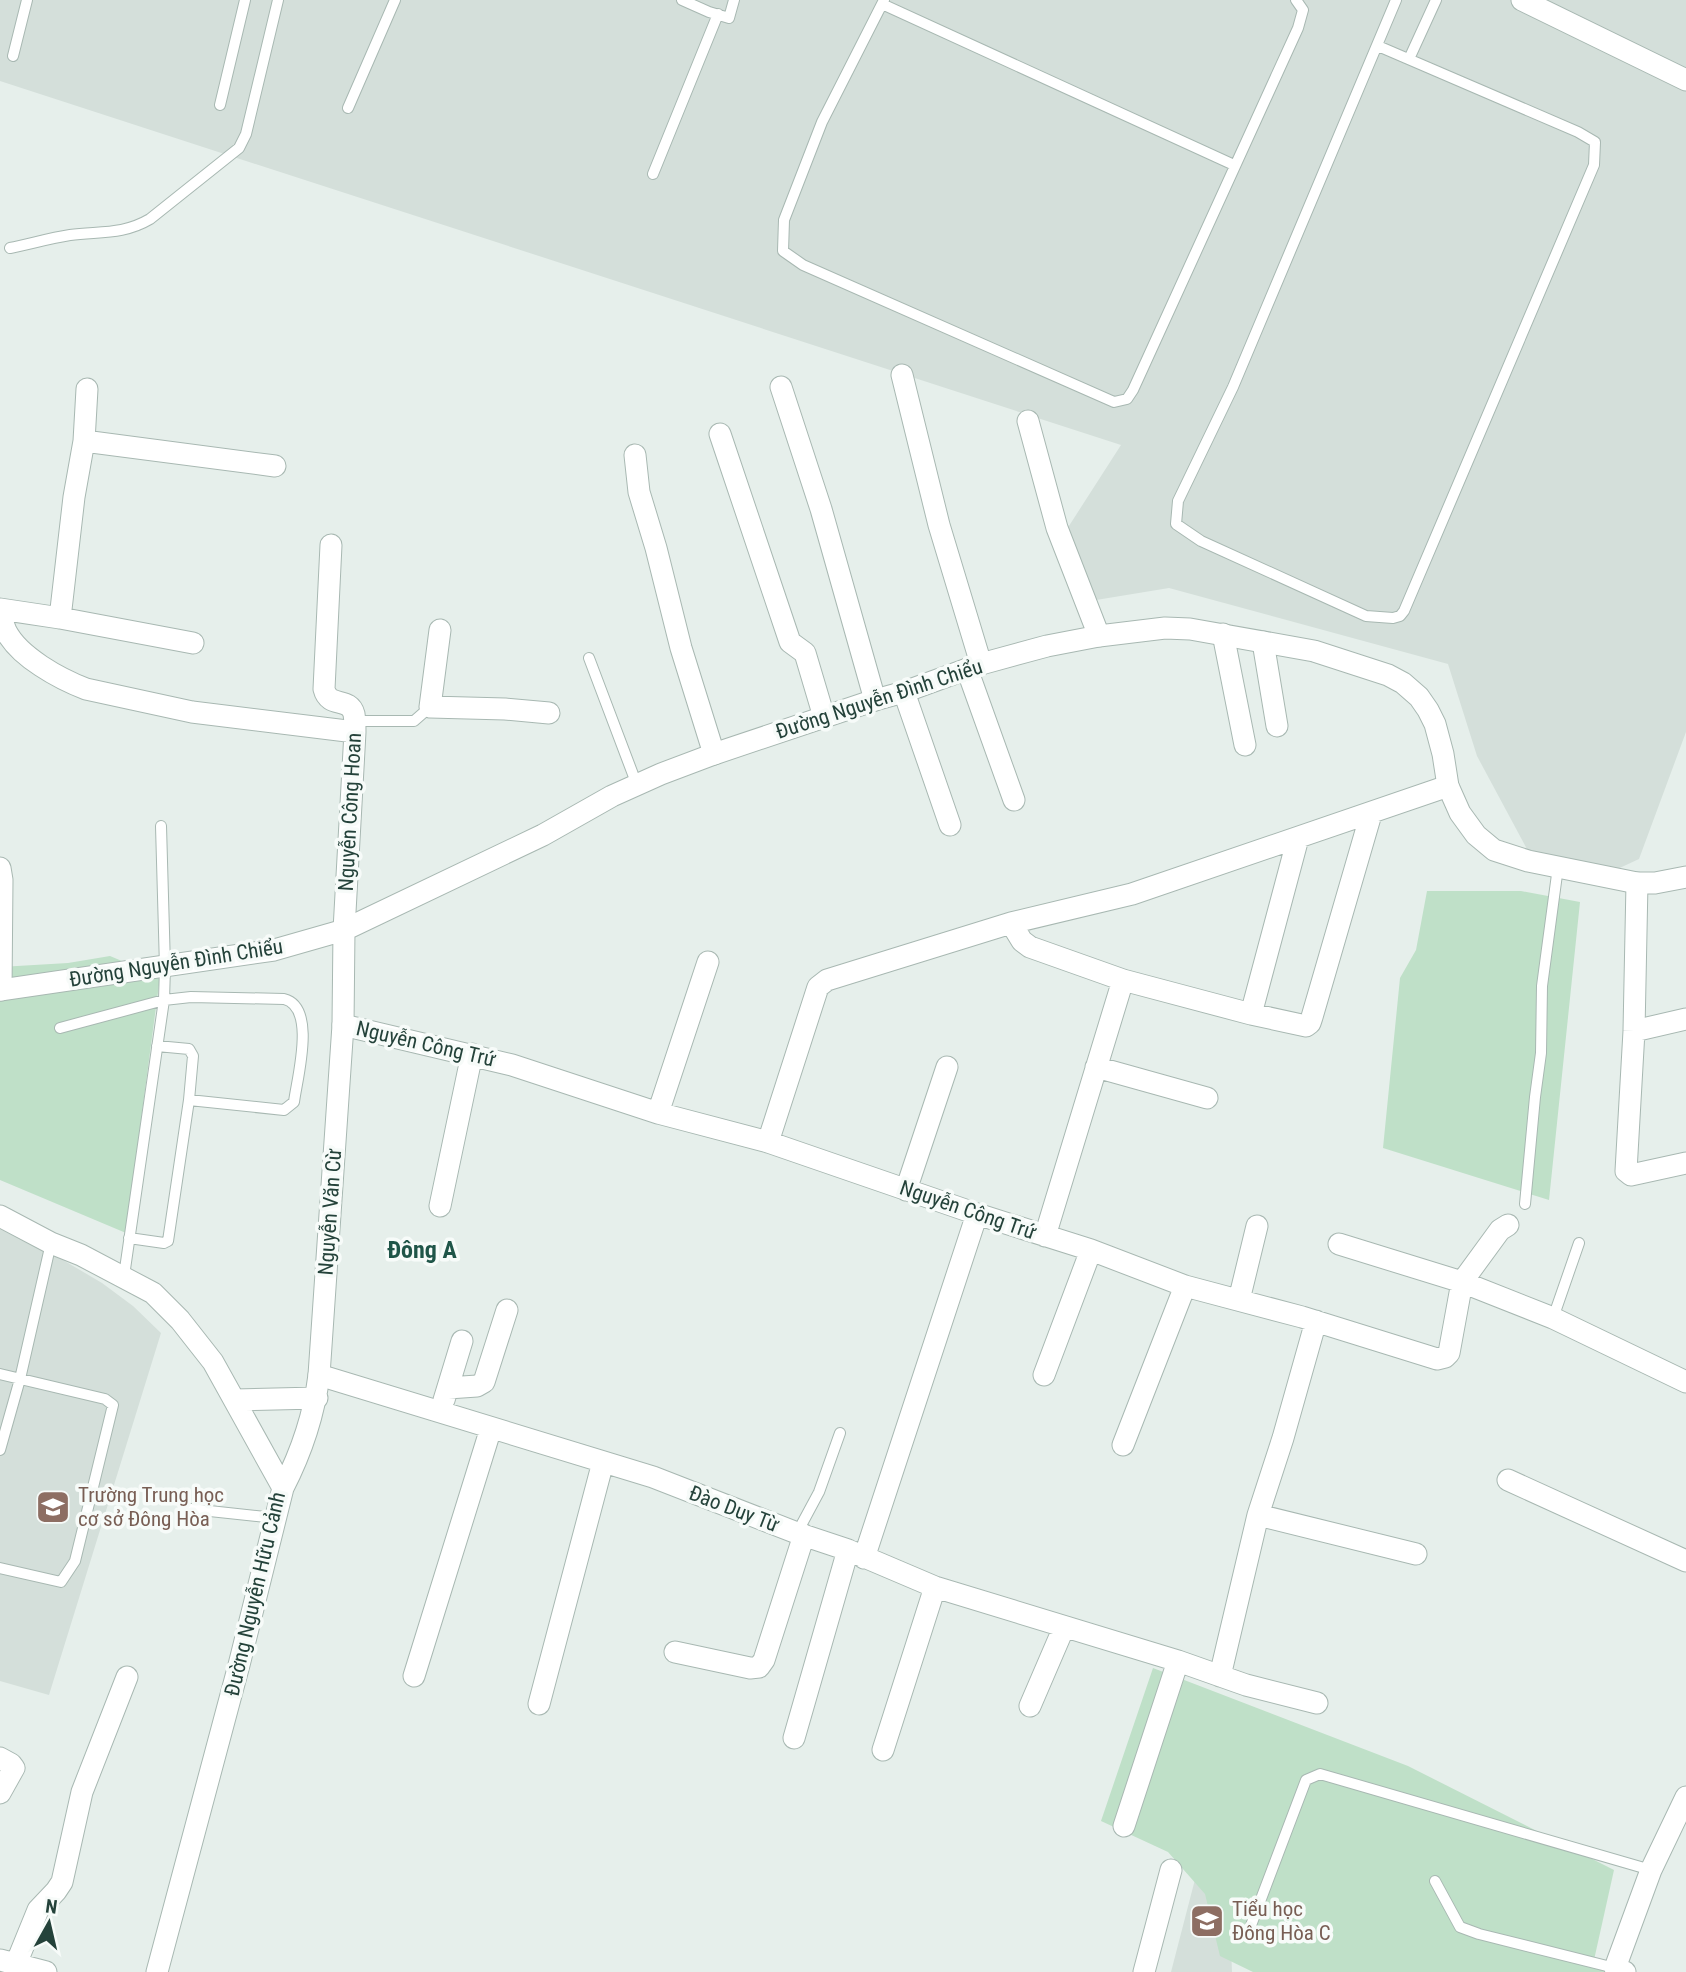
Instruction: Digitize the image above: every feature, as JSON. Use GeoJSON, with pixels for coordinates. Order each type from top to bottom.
{"type":"FeatureCollection","features":[{"type":"Feature","properties":{"kind":"street"},"geometry":{"type":"LineString","coordinates":[[1524,1],[1686,80]]}},
{"type":"Feature","properties":{"kind":"street"},"geometry":{"type":"LineString","coordinates":[[902,375],[974,667],[1014,800]]}},
{"type":"Feature","properties":{"kind":"street"},"geometry":{"type":"LineString","coordinates":[[781,387],[821,509],[875,700]]}},
{"type":"Feature","properties":{"kind":"street"},"geometry":{"type":"LineString","coordinates":[[60,618],[74,497],[85,441],[87,389]]}},
{"type":"Feature","properties":{"kind":"street"},"geometry":{"type":"LineString","coordinates":[[1028,421],[1058,528],[1099,635]]}},
{"type":"Feature","properties":{"kind":"street"},"geometry":{"type":"LineString","coordinates":[[720,434],[790,642],[805,653],[824,717]]}},
{"type":"Feature","properties":{"kind":"street"},"geometry":{"type":"LineString","coordinates":[[85,441],[275,467]]}},
{"type":"Feature","properties":{"kind":"street"},"geometry":{"type":"LineString","coordinates":[[635,456],[639,492],[681,648],[714,754]]}},
{"type":"Feature","properties":{"kind":"street","name":"Nguyễn Công Hoan"},"geometry":{"type":"LineString","coordinates":[[331,545],[324,689],[330,700],[347,704],[353,711],[355,727],[344,930]]}},
{"type":"Feature","properties":{"kind":"street"},"geometry":{"type":"LineString","coordinates":[[0,609],[193,643]]}},
{"type":"Feature","properties":{"kind":"street"},"geometry":{"type":"LineString","coordinates":[[0,615],[6,632],[27,656],[69,683],[86,689],[192,712],[355,727]]}},
{"type":"Feature","properties":{"kind":"street","name":"Đường Nguyễn Đình Chiểu"},"geometry":{"type":"LineString","coordinates":[[1,990],[274,950],[344,930],[543,835],[612,796],[714,754],[974,667],[1048,646],[1099,635],[1165,628],[1223,634],[1314,651],[1388,675],[1403,683],[1419,697],[1435,724],[1448,786],[1460,813],[1476,835],[1494,850],[1528,862],[1637,883],[1655,883],[1686,877]]}},
{"type":"Feature","properties":{"kind":"street"},"geometry":{"type":"LineString","coordinates":[[440,630],[429,707],[549,713]]}},
{"type":"Feature","properties":{"kind":"street"},"geometry":{"type":"LineString","coordinates":[[1223,634],[1245,745]]}},
{"type":"Feature","properties":{"kind":"street"},"geometry":{"type":"LineString","coordinates":[[1263,642],[1277,726]]}},
{"type":"Feature","properties":{"kind":"street"},"geometry":{"type":"LineString","coordinates":[[904,692],[950,825]]}},
{"type":"Feature","properties":{"kind":"street"},"geometry":{"type":"LineString","coordinates":[[768,1142],[818,987],[827,980],[1011,923],[1132,894],[1448,786]]}},
{"type":"Feature","properties":{"kind":"street"},"geometry":{"type":"LineString","coordinates":[[1011,923],[1022,941],[1030,947],[1123,980],[1306,1026],[1310,1023],[1371,814]]}},
{"type":"Feature","properties":{"kind":"street"},"geometry":{"type":"LineString","coordinates":[[1251,1014],[1298,838]]}},
{"type":"Feature","properties":{"kind":"street"},"geometry":{"type":"LineString","coordinates":[[0,868],[1,990]]}},
{"type":"Feature","properties":{"kind":"street"},"geometry":{"type":"LineString","coordinates":[[1637,883],[1634,1031],[1626,1171],[1631,1175],[1686,1163]]}},
{"type":"Feature","properties":{"kind":"street","name":"Nguyễn Văn Cừ"},"geometry":{"type":"LineString","coordinates":[[284,1488],[296,1462],[317,1398],[343,1025],[344,930]]}},
{"type":"Feature","properties":{"kind":"street"},"geometry":{"type":"LineString","coordinates":[[658,1113],[708,962]]}},
{"type":"Feature","properties":{"kind":"street"},"geometry":{"type":"LineString","coordinates":[[1045,1236],[1123,980]]}},
{"type":"Feature","properties":{"kind":"street"},"geometry":{"type":"LineString","coordinates":[[1634,1031],[1686,1019]]}},
{"type":"Feature","properties":{"kind":"street","name":"Nguyễn Công Trứ"},"geometry":{"type":"LineString","coordinates":[[343,1025],[512,1065],[658,1113],[768,1142],[1091,1250],[1185,1286],[1316,1321],[1437,1359],[1449,1353],[1462,1282],[1500,1230],[1508,1224]]}},
{"type":"Feature","properties":{"kind":"street"},"geometry":{"type":"LineString","coordinates":[[440,1206],[472,1054]]}},
{"type":"Feature","properties":{"kind":"street"},"geometry":{"type":"LineString","coordinates":[[906,1190],[947,1067]]}},
{"type":"Feature","properties":{"kind":"street"},"geometry":{"type":"LineString","coordinates":[[1096,1067],[1207,1098]]}},
{"type":"Feature","properties":{"kind":"street"},"geometry":{"type":"LineString","coordinates":[[794,1738],[856,1554],[977,1214]]}},
{"type":"Feature","properties":{"kind":"street","name":"Đường Nguyễn Hữu Cảnh"},"geometry":{"type":"LineString","coordinates":[[0,1216],[124,1276],[152,1293],[180,1320],[213,1362],[284,1488],[157,1972]]}},
{"type":"Feature","properties":{"kind":"street"},"geometry":{"type":"LineString","coordinates":[[1239,1300],[1257,1226]]}},
{"type":"Feature","properties":{"kind":"street"},"geometry":{"type":"LineString","coordinates":[[1339,1244],[1462,1282],[1553,1318],[1686,1382]]}},
{"type":"Feature","properties":{"kind":"street"},"geometry":{"type":"LineString","coordinates":[[1044,1375],[1091,1250]]}},
{"type":"Feature","properties":{"kind":"street"},"geometry":{"type":"LineString","coordinates":[[1123,1445],[1185,1286]]}},
{"type":"Feature","properties":{"kind":"street"},"geometry":{"type":"LineString","coordinates":[[448,1388],[477,1387],[484,1382],[508,1310]]}},
{"type":"Feature","properties":{"kind":"street"},"geometry":{"type":"LineString","coordinates":[[1220,1675],[1258,1515],[1316,1321]]}},
{"type":"Feature","properties":{"kind":"street"},"geometry":{"type":"LineString","coordinates":[[440,1412],[462,1341]]}},
{"type":"Feature","properties":{"kind":"street","name":"Đào Duy Từ"},"geometry":{"type":"LineString","coordinates":[[319,1375],[653,1478],[856,1554],[935,1587],[1178,1661],[1246,1685],[1317,1703]]}},
{"type":"Feature","properties":{"kind":"street"},"geometry":{"type":"LineString","coordinates":[[235,1400],[317,1398]]}},
{"type":"Feature","properties":{"kind":"street"},"geometry":{"type":"LineString","coordinates":[[414,1675],[491,1428]]}},
{"type":"Feature","properties":{"kind":"street"},"geometry":{"type":"LineString","coordinates":[[539,1704],[603,1462]]}},
{"type":"Feature","properties":{"kind":"street"},"geometry":{"type":"LineString","coordinates":[[1508,1480],[1686,1561]]}},
{"type":"Feature","properties":{"kind":"street"},"geometry":{"type":"LineString","coordinates":[[1258,1515],[1416,1554]]}},
{"type":"Feature","properties":{"kind":"street"},"geometry":{"type":"LineString","coordinates":[[676,1652],[750,1668],[759,1667],[764,1660],[800,1534]]}},
{"type":"Feature","properties":{"kind":"street"},"geometry":{"type":"LineString","coordinates":[[883,1750],[935,1587]]}},
{"type":"Feature","properties":{"kind":"street"},"geometry":{"type":"LineString","coordinates":[[1030,1706],[1064,1627]]}},
{"type":"Feature","properties":{"kind":"street"},"geometry":{"type":"LineString","coordinates":[[1124,1826],[1178,1661]]}},
{"type":"Feature","properties":{"kind":"street"},"geometry":{"type":"LineString","coordinates":[[46,1972],[8,1962],[37,1910],[62,1882],[82,1793],[127,1677]]}},
{"type":"Feature","properties":{"kind":"street"},"geometry":{"type":"LineString","coordinates":[[0,1758],[14,1768],[0,1793]]}},
{"type":"Feature","properties":{"kind":"street"},"geometry":{"type":"LineString","coordinates":[[1620,1970],[1651,1870],[1686,1797]]}},
{"type":"Feature","properties":{"kind":"street"},"geometry":{"type":"LineString","coordinates":[[1144,1972],[1171,1870]]}},
{"type":"Feature","properties":{"kind":"lane"},"geometry":{"type":"LineString","coordinates":[[13,56],[27,0]]}},
{"type":"Feature","properties":{"kind":"lane"},"geometry":{"type":"LineString","coordinates":[[220,105],[245,0]]}},
{"type":"Feature","properties":{"kind":"lane"},"geometry":{"type":"LineString","coordinates":[[10,248],[69,235],[121,231],[137,226],[150,219],[239,148],[246,134],[278,0]]}},
{"type":"Feature","properties":{"kind":"lane"},"geometry":{"type":"LineString","coordinates":[[348,108],[395,0]]}},
{"type":"Feature","properties":{"kind":"lane"},"geometry":{"type":"LineString","coordinates":[[682,0],[729,18],[734,0]]}},
{"type":"Feature","properties":{"kind":"lane"},"geometry":{"type":"LineString","coordinates":[[1234,165],[883,2],[822,122],[784,220],[783,251],[803,265],[1114,402],[1127,399],[1298,28],[1303,10],[1296,0]]}},
{"type":"Feature","properties":{"kind":"lane"},"geometry":{"type":"LineString","coordinates":[[1378,46],[1578,132],[1595,142],[1594,165],[1404,611],[1400,617],[1393,618],[1366,615],[1201,541],[1176,524],[1178,501],[1233,387],[1396,0]]}},
{"type":"Feature","properties":{"kind":"lane"},"geometry":{"type":"LineString","coordinates":[[1409,59],[1436,0]]}},
{"type":"Feature","properties":{"kind":"lane"},"geometry":{"type":"LineString","coordinates":[[653,174],[718,14]]}},
{"type":"Feature","properties":{"kind":"lane"},"geometry":{"type":"LineString","coordinates":[[589,658],[637,785]]}},
{"type":"Feature","properties":{"kind":"lane"},"geometry":{"type":"LineString","coordinates":[[355,727],[414,721],[429,707]]}},
{"type":"Feature","properties":{"kind":"lane"},"geometry":{"type":"LineString","coordinates":[[124,1276],[164,1000],[161,826]]}},
{"type":"Feature","properties":{"kind":"lane"},"geometry":{"type":"LineString","coordinates":[[1525,1204],[1541,1054],[1542,986],[1558,867]]}},
{"type":"Feature","properties":{"kind":"lane"},"geometry":{"type":"LineString","coordinates":[[60,1028],[164,1000],[200,996],[291,1001],[298,1009],[304,1031],[294,1102],[290,1107],[284,1110],[189,1100]]}},
{"type":"Feature","properties":{"kind":"lane"},"geometry":{"type":"LineString","coordinates":[[129,1238],[164,1243],[168,1241],[189,1100],[193,1056],[188,1049],[157,1046]]}},
{"type":"Feature","properties":{"kind":"lane"},"geometry":{"type":"LineString","coordinates":[[0,1450],[20,1379],[51,1243]]}},
{"type":"Feature","properties":{"kind":"lane"},"geometry":{"type":"LineString","coordinates":[[1553,1318],[1579,1243]]}},
{"type":"Feature","properties":{"kind":"lane"},"geometry":{"type":"LineString","coordinates":[[0,1374],[104,1399],[113,1405],[75,1561],[68,1573],[61,1582],[0,1568]]}},
{"type":"Feature","properties":{"kind":"lane"},"geometry":{"type":"LineString","coordinates":[[800,1534],[819,1492],[840,1433]]}},
{"type":"Feature","properties":{"kind":"lane"},"geometry":{"type":"LineString","coordinates":[[191,1509],[275,1518]]}},
{"type":"Feature","properties":{"kind":"lane"},"geometry":{"type":"LineString","coordinates":[[1250,1928],[1306,1780],[1320,1774],[1651,1870]]}},
{"type":"Feature","properties":{"kind":"lane"},"geometry":{"type":"LineString","coordinates":[[1434,1881],[1460,1927],[1620,1970]]}},
{"type":"Feature","properties":{"kind":"shaded area"},"geometry":{"type":"Polygon","coordinates":[[[0,0],[1686,0],[1686,732],[1639,859],[1611,872],[1528,851],[1477,756],[1448,664],[1169,588],[1090,601],[1058,543],[1121,445],[0,81],[0,0]]]}},
{"type":"Feature","properties":{"kind":"shaded area","name":"Trường Trung học cơ sở Đông Hòa"},"geometry":{"type":"Polygon","coordinates":[[[0,1223],[102,1283],[133,1306],[161,1333],[49,1695],[0,1681],[0,1223]]]}},
{"type":"Feature","properties":{"kind":"shaded area","name":"Tiểu học Đông Hòa C"},"geometry":{"type":"Polygon","coordinates":[[[1199,1864],[1228,1870],[1232,1972],[1171,1972],[1199,1864]]]}},
{"type":"Feature","properties":{"kind":"green space"},"geometry":{"type":"Polygon","coordinates":[[[1427,891],[1521,891],[1580,902],[1549,1200],[1383,1148],[1400,978],[1416,950],[1427,891]]]}},
{"type":"Feature","properties":{"kind":"green space"},"geometry":{"type":"Polygon","coordinates":[[[110,956],[160,977],[126,1233],[0,1180],[0,967],[68,963],[110,956]]]}},
{"type":"Feature","properties":{"kind":"green space"},"geometry":{"type":"Polygon","coordinates":[[[1153,1668],[1408,1766],[1614,1870],[1594,1960],[1617,1972],[1253,1972],[1220,1956],[1205,1894],[1168,1852],[1101,1821],[1153,1668]]]}},
{"type":"Feature","properties":{"kind":"place","name":"Trường Trung học cơ sở Đông Hòa"},"geometry":{"type":"Point","coordinates":[53,1507]}},
{"type":"Feature","properties":{"kind":"place","name":"Tiểu học Đông Hòa C"},"geometry":{"type":"Point","coordinates":[1207,1921]}},
{"type":"Feature","properties":{"kind":"district","name":"Đông A"},"geometry":{"type":"Point","coordinates":[422,1250]}}]}
